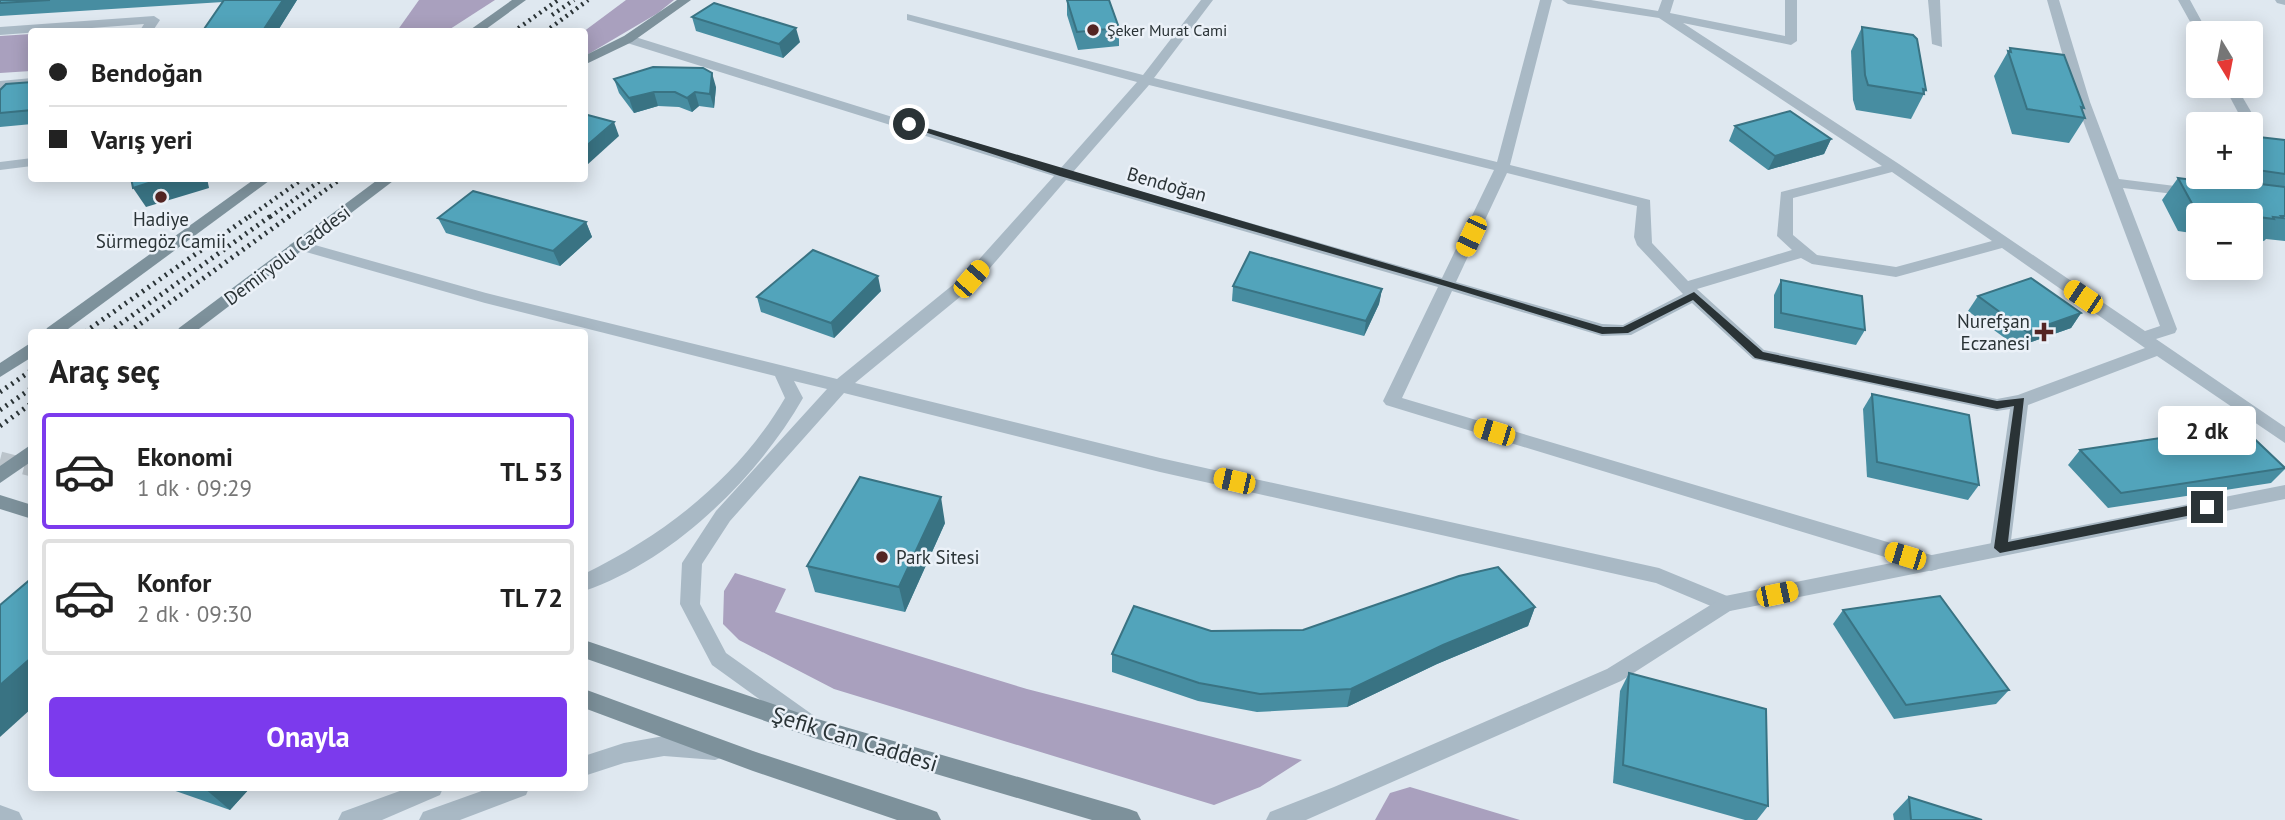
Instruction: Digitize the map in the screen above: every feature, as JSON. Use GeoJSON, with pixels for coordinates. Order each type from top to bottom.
{"type":"FeatureCollection","features":[{"type":"Feature","properties":{"kind":"main road"},"geometry":{"type":"LineString","coordinates":[[479,28],[520,0]]}},
{"type":"Feature","properties":{"kind":"main road"},"geometry":{"type":"LineString","coordinates":[[588,59],[628,39],[685,0]]}},
{"type":"Feature","properties":{"kind":"main road"},"geometry":{"type":"LineString","coordinates":[[57,329],[259,182]]}},
{"type":"Feature","properties":{"kind":"main road","name":"Demiryolu Caddesi"},"geometry":{"type":"LineString","coordinates":[[189,329],[385,182]]}},
{"type":"Feature","properties":{"kind":"main road"},"geometry":{"type":"LineString","coordinates":[[0,371],[28,351]]}},
{"type":"Feature","properties":{"kind":"main road"},"geometry":{"type":"LineString","coordinates":[[0,476],[28,454]]}},
{"type":"Feature","properties":{"kind":"main road"},"geometry":{"type":"LineString","coordinates":[[1,502],[28,511]]}},
{"type":"Feature","properties":{"kind":"main road","name":"Şefik Can Caddesi"},"geometry":{"type":"LineString","coordinates":[[588,650],[814,728],[1129,820]]}},
{"type":"Feature","properties":{"kind":"main road"},"geometry":{"type":"LineString","coordinates":[[588,699],[727,751],[929,820]]}},
{"type":"Feature","properties":{"kind":"street"},"geometry":{"type":"LineString","coordinates":[[814,728],[719,659],[690,604],[692,563],[723,516],[840,386],[971,279],[1146,80],[1207,0]]}},
{"type":"Feature","properties":{"kind":"street"},"geometry":{"type":"LineString","coordinates":[[1546,0],[1503,166],[1392,401],[1931,564]]}},
{"type":"Feature","properties":{"kind":"street"},"geometry":{"type":"LineString","coordinates":[[1568,0],[1666,7],[1791,41],[1791,0]]}},
{"type":"Feature","properties":{"kind":"street"},"geometry":{"type":"LineString","coordinates":[[1934,0],[1938,44]]}},
{"type":"Feature","properties":{"kind":"street"},"geometry":{"type":"LineString","coordinates":[[2053,0],[2083,102],[2169,329],[2143,338]]}},
{"type":"Feature","properties":{"kind":"street"},"geometry":{"type":"LineString","coordinates":[[2184,0],[2195,21]]}},
{"type":"Feature","properties":{"kind":"street"},"geometry":{"type":"LineString","coordinates":[[1666,7],[2285,436]]}},
{"type":"Feature","properties":{"kind":"street"},"geometry":{"type":"LineString","coordinates":[[911,17],[1146,80],[1503,166],[1644,203],[1642,237],[1645,245],[1759,355],[1997,405],[2020,401],[2159,349]]}},
{"type":"Feature","properties":{"kind":"street"},"geometry":{"type":"LineString","coordinates":[[42,28],[154,20],[148,28]]}},
{"type":"Feature","properties":{"kind":"street"},"geometry":{"type":"LineString","coordinates":[[0,31],[28,29]]}},
{"type":"Feature","properties":{"kind":"street","name":"Bendoğan"},"geometry":{"type":"LineString","coordinates":[[628,39],[806,91],[1064,174],[1449,283],[1602,330],[1625,331],[1690,291],[1804,252]]}},
{"type":"Feature","properties":{"kind":"street"},"geometry":{"type":"LineString","coordinates":[[0,85],[28,82]]}},
{"type":"Feature","properties":{"kind":"street"},"geometry":{"type":"LineString","coordinates":[[0,166],[28,162]]}},
{"type":"Feature","properties":{"kind":"street"},"geometry":{"type":"LineString","coordinates":[[1894,167],[1786,195],[1785,236],[1812,259],[1896,272],[2003,243]]}},
{"type":"Feature","properties":{"kind":"street"},"geometry":{"type":"LineString","coordinates":[[2112,182],[2205,194]]}},
{"type":"Feature","properties":{"kind":"street"},"geometry":{"type":"LineString","coordinates":[[298,245],[485,298],[1160,465],[1659,576],[1725,604]]}},
{"type":"Feature","properties":{"kind":"street"},"geometry":{"type":"LineString","coordinates":[[782,372],[803,381],[817,393],[813,416]]}},
{"type":"Feature","properties":{"kind":"street"},"geometry":{"type":"LineString","coordinates":[[588,581],[621,567],[676,530],[722,489],[780,426],[794,398],[782,372]]}},
{"type":"Feature","properties":{"kind":"street"},"geometry":{"type":"LineString","coordinates":[[2000,548],[2020,401]]}},
{"type":"Feature","properties":{"kind":"street"},"geometry":{"type":"LineString","coordinates":[[1278,820],[1342,795],[1614,675],[1725,604],[2285,492]]}},
{"type":"Feature","properties":{"kind":"street"},"geometry":{"type":"LineString","coordinates":[[588,765],[624,753],[664,746],[727,751]]}},
{"type":"Feature","properties":{"kind":"street"},"geometry":{"type":"LineString","coordinates":[[351,820],[425,791]]}},
{"type":"Feature","properties":{"kind":"street"},"geometry":{"type":"LineString","coordinates":[[431,820],[510,791]]}},
{"type":"Feature","properties":{"kind":"street"},"geometry":{"type":"LineString","coordinates":[[0,816],[11,820]]}},
{"type":"Feature","properties":{"kind":"shaded area"},"geometry":{"type":"Polygon","coordinates":[[[419,0],[495,0],[452,28],[399,28],[419,0]]]}},
{"type":"Feature","properties":{"kind":"shaded area"},"geometry":{"type":"Polygon","coordinates":[[[626,0],[674,0],[658,13],[588,54],[588,28],[626,0]]]}},
{"type":"Feature","properties":{"kind":"shaded area"},"geometry":{"type":"Polygon","coordinates":[[[28,34],[28,71],[0,73],[0,36],[28,34]]]}},
{"type":"Feature","properties":{"kind":"shaded area"},"geometry":{"type":"Polygon","coordinates":[[[735,573],[786,589],[775,612],[1027,689],[1302,760],[1260,787],[1214,805],[834,689],[739,640],[723,624],[724,591],[735,573]]]}},
{"type":"Feature","properties":{"kind":"shaded area"},"geometry":{"type":"Polygon","coordinates":[[[1410,787],[1520,820],[1375,820],[1390,793],[1410,787]]]}},
{"type":"Feature","properties":{"kind":"building"},"geometry":{"type":"Polygon","coordinates":[[[0,0],[50,0],[0,3],[0,0]]]}},
{"type":"Feature","properties":{"kind":"building"},"geometry":{"type":"Polygon","coordinates":[[[224,0],[283,0],[265,28],[205,28],[224,0]]]}},
{"type":"Feature","properties":{"kind":"building"},"geometry":{"type":"Polygon","coordinates":[[[1067,0],[1109,0],[1119,28],[1077,32],[1067,0]]]}},
{"type":"Feature","properties":{"kind":"building"},"geometry":{"type":"Polygon","coordinates":[[[714,3],[796,28],[779,44],[692,17],[714,3]]]}},
{"type":"Feature","properties":{"kind":"building"},"geometry":{"type":"Polygon","coordinates":[[[1862,27],[1913,35],[1917,39],[1926,90],[1923,89],[1924,94],[1868,85],[1862,27]]]}},
{"type":"Feature","properties":{"kind":"building"},"geometry":{"type":"Polygon","coordinates":[[[2010,48],[2064,55],[2084,108],[2081,107],[2085,118],[2027,109],[2008,51],[2011,52],[2010,48]]]}},
{"type":"Feature","properties":{"kind":"building"},"geometry":{"type":"Polygon","coordinates":[[[653,67],[703,68],[712,73],[710,94],[695,92],[687,98],[675,92],[654,92],[629,98],[614,79],[653,67]]]}},
{"type":"Feature","properties":{"kind":"building"},"geometry":{"type":"Polygon","coordinates":[[[28,82],[28,110],[0,113],[0,90],[6,84],[28,82]]]}},
{"type":"Feature","properties":{"kind":"building"},"geometry":{"type":"Polygon","coordinates":[[[1790,111],[1831,139],[1775,156],[1735,126],[1790,111]]]}},
{"type":"Feature","properties":{"kind":"building"},"geometry":{"type":"Polygon","coordinates":[[[588,115],[614,122],[588,145],[588,115]]]}},
{"type":"Feature","properties":{"kind":"building"},"geometry":{"type":"Polygon","coordinates":[[[2263,137],[2285,140],[2285,174],[2263,171],[2263,137]]]}},
{"type":"Feature","properties":{"kind":"building"},"geometry":{"type":"Polygon","coordinates":[[[2178,178],[2186,179],[2186,189],[2263,189],[2263,184],[2285,187],[2285,216],[2281,216],[2283,218],[2263,218],[2263,203],[2192,203],[2178,178]]]}},
{"type":"Feature","properties":{"kind":"building"},"geometry":{"type":"Polygon","coordinates":[[[132,182],[152,182],[133,188],[132,182]]]}},
{"type":"Feature","properties":{"kind":"building"},"geometry":{"type":"Polygon","coordinates":[[[473,191],[586,222],[553,251],[438,218],[473,191]]]}},
{"type":"Feature","properties":{"kind":"building"},"geometry":{"type":"Polygon","coordinates":[[[813,250],[878,276],[831,323],[757,297],[813,250]]]}},
{"type":"Feature","properties":{"kind":"building"},"geometry":{"type":"Polygon","coordinates":[[[1250,252],[1382,289],[1366,321],[1233,286],[1250,252]]]}},
{"type":"Feature","properties":{"kind":"building"},"geometry":{"type":"Polygon","coordinates":[[[2031,278],[2081,313],[2027,332],[1978,296],[2031,278]]]}},
{"type":"Feature","properties":{"kind":"building"},"geometry":{"type":"Polygon","coordinates":[[[1781,280],[1862,296],[1865,330],[1781,313],[1781,280]]]}},
{"type":"Feature","properties":{"kind":"building"},"geometry":{"type":"Polygon","coordinates":[[[1872,394],[1969,415],[1979,485],[1877,462],[1872,394]]]}},
{"type":"Feature","properties":{"kind":"building"},"geometry":{"type":"Polygon","coordinates":[[[2241,426],[2285,468],[2121,493],[2080,450],[2241,426]]]}},
{"type":"Feature","properties":{"kind":"building"},"geometry":{"type":"Polygon","coordinates":[[[860,477],[941,497],[899,587],[807,566],[860,477]]]}},
{"type":"Feature","properties":{"kind":"building"},"geometry":{"type":"Polygon","coordinates":[[[1498,567],[1535,607],[1443,645],[1351,689],[1260,694],[1199,683],[1112,654],[1134,606],[1211,631],[1303,630],[1459,576],[1498,567]]]}},
{"type":"Feature","properties":{"kind":"building"},"geometry":{"type":"Polygon","coordinates":[[[28,581],[28,660],[0,685],[0,605],[28,581]]]}},
{"type":"Feature","properties":{"kind":"building"},"geometry":{"type":"Polygon","coordinates":[[[1940,596],[2009,690],[1906,705],[1843,610],[1940,596]]]}},
{"type":"Feature","properties":{"kind":"building"},"geometry":{"type":"Polygon","coordinates":[[[1629,673],[1766,709],[1768,806],[1623,765],[1629,673]]]}},
{"type":"Feature","properties":{"kind":"building"},"geometry":{"type":"Polygon","coordinates":[[[1909,797],[1982,820],[1911,820],[1909,797]]]}},
{"type":"Feature","properties":{"kind":"tunnel"},"geometry":{"type":"LineString","coordinates":[[0,460],[28,467]]}},
{"type":"Feature","properties":{"kind":"railway"},"geometry":{"type":"LineString","coordinates":[[519,28],[558,0]]}},
{"type":"Feature","properties":{"kind":"railway"},"geometry":{"type":"LineString","coordinates":[[552,15],[574,0]]}},
{"type":"Feature","properties":{"kind":"railway"},"geometry":{"type":"LineString","coordinates":[[550,28],[588,0]]}},
{"type":"Feature","properties":{"kind":"railway"},"geometry":{"type":"LineString","coordinates":[[249,217],[298,182]]}},
{"type":"Feature","properties":{"kind":"railway"},"geometry":{"type":"LineString","coordinates":[[270,217],[318,182]]}},
{"type":"Feature","properties":{"kind":"railway"},"geometry":{"type":"LineString","coordinates":[[288,217],[336,182]]}},
{"type":"Feature","properties":{"kind":"railway"},"geometry":{"type":"LineString","coordinates":[[89,329],[251,215]]}},
{"type":"Feature","properties":{"kind":"railway"},"geometry":{"type":"LineString","coordinates":[[113,329],[272,215]]}},
{"type":"Feature","properties":{"kind":"railway"},"geometry":{"type":"LineString","coordinates":[[133,329],[291,215]]}},
{"type":"Feature","properties":{"kind":"railway"},"geometry":{"type":"LineString","coordinates":[[0,392],[28,373]]}},
{"type":"Feature","properties":{"kind":"railway"},"geometry":{"type":"LineString","coordinates":[[0,410],[28,391]]}},
{"type":"Feature","properties":{"kind":"railway"},"geometry":{"type":"LineString","coordinates":[[0,426],[28,406]]}},
{"type":"Feature","properties":{"kind":"place","name":"Şeker Murat Cami"},"geometry":{"type":"Point","coordinates":[1093,30]}},
{"type":"Feature","properties":{"kind":"place","name":"Hadiye Sürmegöz Camii"},"geometry":{"type":"Point","coordinates":[161,197]}},
{"type":"Feature","properties":{"kind":"place","name":"Nurefşan Eczanesi"},"geometry":{"type":"Point","coordinates":[2044,332]}},
{"type":"Feature","properties":{"kind":"place","name":"Park Sitesi"},"geometry":{"type":"Point","coordinates":[882,557]}},
{"type":"Feature","properties":{"kind":"route"},"geometry":{"type":"LineString","coordinates":[[909,124],[1064,174],[1449,283],[1602,330],[1625,331],[1694,295],[1759,355],[1997,405],[2020,401],[2000,548],[2207,507]]}}]}
